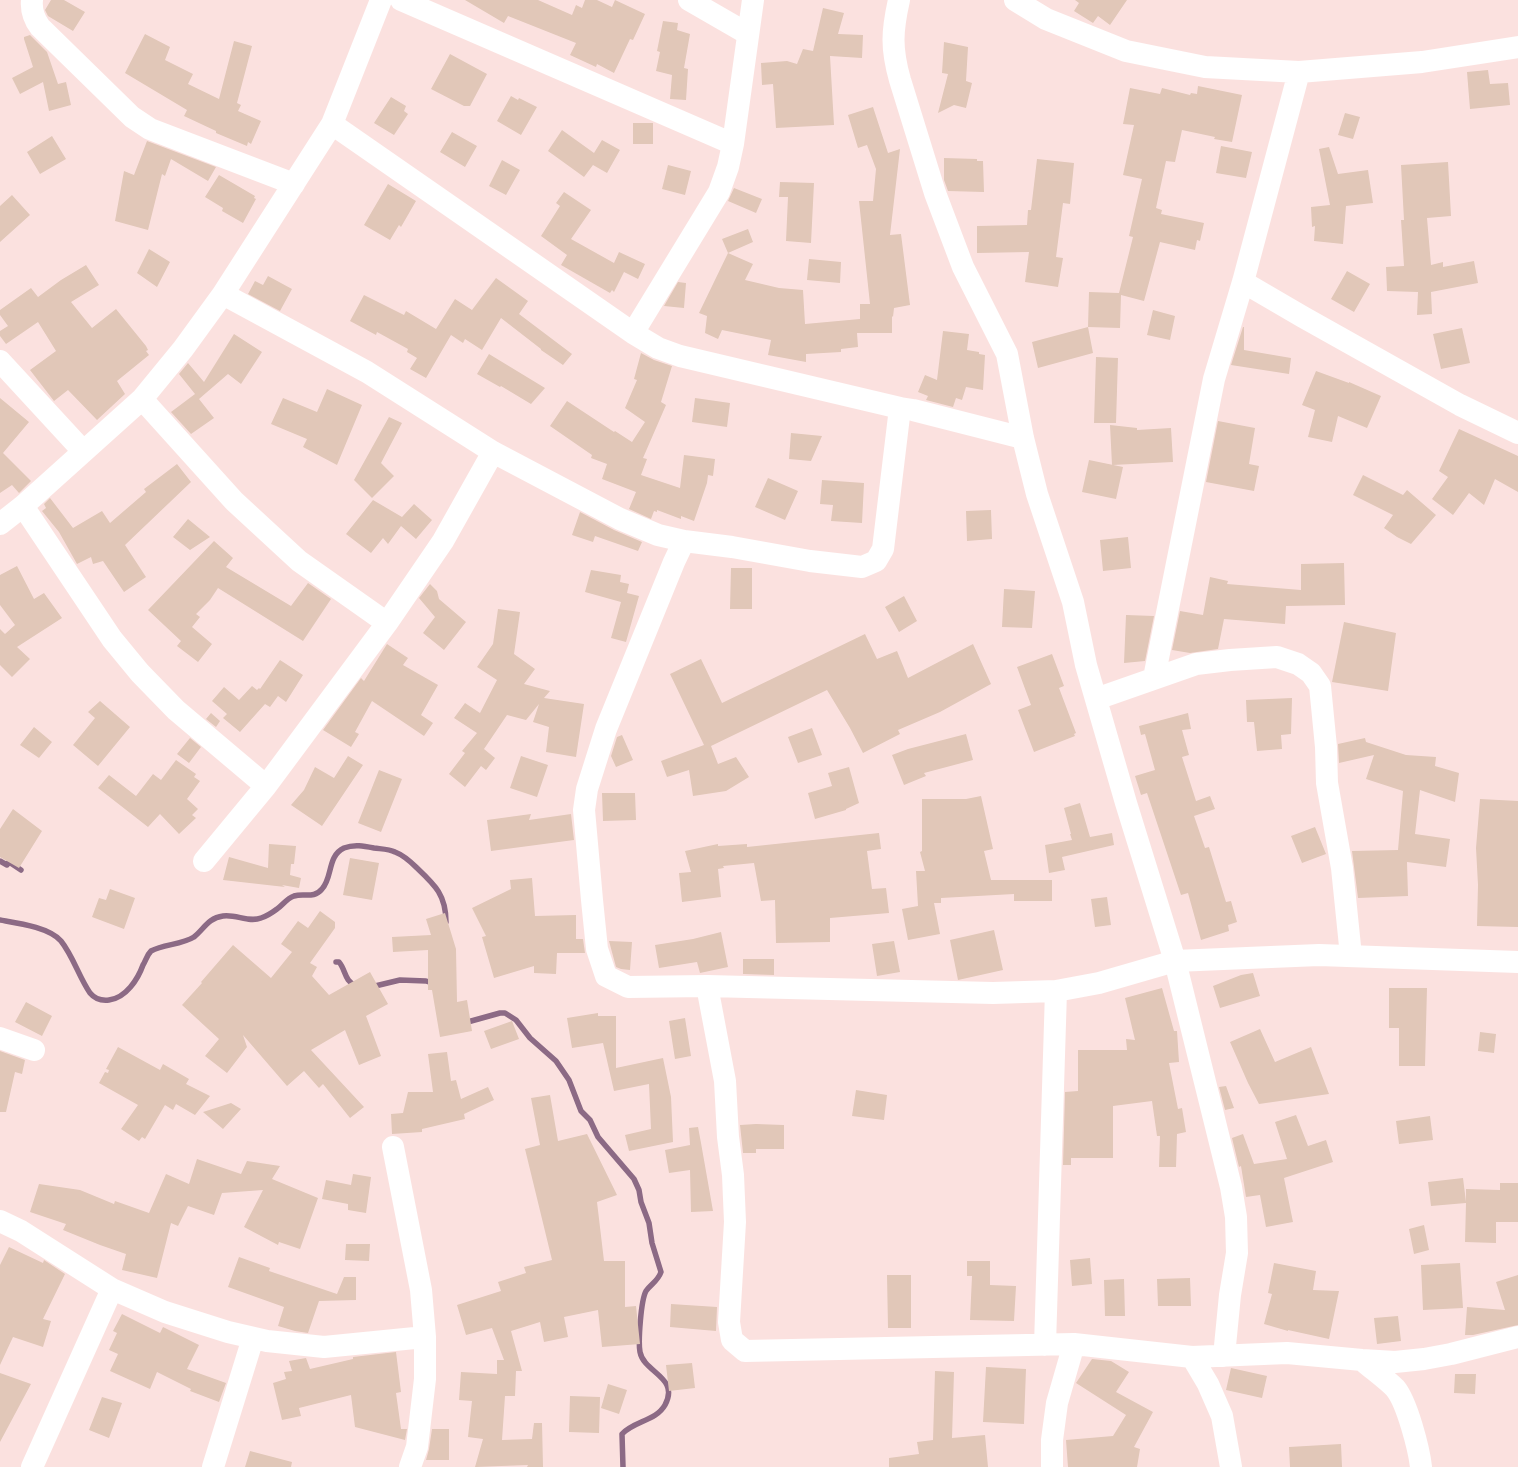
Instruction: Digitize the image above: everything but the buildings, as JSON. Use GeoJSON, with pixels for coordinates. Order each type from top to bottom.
{"type":"FeatureCollection","features":[{"type":"Feature","properties":{"kind":"street"},"geometry":{"type":"LineString","coordinates":[[32,0],[31,6],[34,18],[40,27],[132,117],[150,129],[171,138],[294,184]]}},
{"type":"Feature","properties":{"kind":"street"},"geometry":{"type":"LineString","coordinates":[[0,524],[23,506],[142,399],[183,349],[222,294],[332,124],[380,0]]}},
{"type":"Feature","properties":{"kind":"street"},"geometry":{"type":"LineString","coordinates":[[401,0],[733,144]]}},
{"type":"Feature","properties":{"kind":"street"},"geometry":{"type":"LineString","coordinates":[[690,0],[748,34]]}},
{"type":"Feature","properties":{"kind":"street"},"geometry":{"type":"LineString","coordinates":[[633,333],[719,192],[728,166],[733,144],[753,0]]}},
{"type":"Feature","properties":{"kind":"street"},"geometry":{"type":"LineString","coordinates":[[899,0],[893,25],[892,44],[900,80],[935,192],[963,267],[1007,354],[1023,438],[1037,494],[1073,602],[1086,665],[1176,961],[1231,1187],[1236,1217],[1237,1253],[1230,1295],[1224,1356]]}},
{"type":"Feature","properties":{"kind":"street"},"geometry":{"type":"LineString","coordinates":[[1014,0],[1046,19],[1126,51],[1205,67],[1299,72],[1422,62],[1518,47]]}},
{"type":"Feature","properties":{"kind":"street"},"geometry":{"type":"LineString","coordinates":[[1154,678],[1214,379],[1243,282],[1299,72]]}},
{"type":"Feature","properties":{"kind":"street"},"geometry":{"type":"LineString","coordinates":[[332,124],[633,333],[658,348],[680,356],[913,410],[1023,438]]}},
{"type":"Feature","properties":{"kind":"street"},"geometry":{"type":"LineString","coordinates":[[1243,282],[1460,405],[1518,434]]}},
{"type":"Feature","properties":{"kind":"street"},"geometry":{"type":"LineString","coordinates":[[222,294],[367,372],[494,452],[620,519],[658,535],[684,541],[732,546],[810,561],[862,567],[876,561],[883,549],[900,408]]}},
{"type":"Feature","properties":{"kind":"street"},"geometry":{"type":"LineString","coordinates":[[0,361],[83,451]]}},
{"type":"Feature","properties":{"kind":"street"},"geometry":{"type":"LineString","coordinates":[[142,399],[234,501],[299,561],[387,623]]}},
{"type":"Feature","properties":{"kind":"street"},"geometry":{"type":"LineString","coordinates":[[204,861],[266,786],[387,623],[443,541],[494,452]]}},
{"type":"Feature","properties":{"kind":"street"},"geometry":{"type":"LineString","coordinates":[[23,506],[112,639],[140,673],[176,710],[266,786]]}},
{"type":"Feature","properties":{"kind":"street"},"geometry":{"type":"LineString","coordinates":[[684,541],[606,729],[587,789],[584,810],[597,949],[606,976],[628,987],[706,986],[985,993],[1056,991],[1099,983],[1176,961],[1319,955],[1518,962]]}},
{"type":"Feature","properties":{"kind":"street"},"geometry":{"type":"LineString","coordinates":[[1096,699],[1196,664],[1277,657],[1298,664],[1311,673],[1320,686],[1326,747],[1327,783],[1342,868],[1351,956]]}},
{"type":"Feature","properties":{"kind":"street"},"geometry":{"type":"LineString","coordinates":[[706,986],[725,1081],[728,1137],[733,1175],[735,1222],[730,1322],[732,1340],[745,1351],[1074,1344],[1192,1357],[1287,1353],[1395,1362],[1451,1354],[1518,1337]]}},
{"type":"Feature","properties":{"kind":"street"},"geometry":{"type":"LineString","coordinates":[[1045,1345],[1056,991]]}},
{"type":"Feature","properties":{"kind":"street"},"geometry":{"type":"LineString","coordinates":[[0,1038],[34,1050]]}},
{"type":"Feature","properties":{"kind":"street"},"geometry":{"type":"LineString","coordinates":[[393,1148],[420,1290],[425,1337],[425,1379],[417,1447],[410,1467]]}},
{"type":"Feature","properties":{"kind":"street"},"geometry":{"type":"LineString","coordinates":[[0,1221],[21,1231],[112,1289],[165,1312],[228,1332],[267,1341],[324,1346],[425,1337]]}},
{"type":"Feature","properties":{"kind":"street"},"geometry":{"type":"LineString","coordinates":[[32,1467],[112,1289]]}},
{"type":"Feature","properties":{"kind":"street"},"geometry":{"type":"LineString","coordinates":[[213,1467],[253,1338]]}},
{"type":"Feature","properties":{"kind":"street"},"geometry":{"type":"LineString","coordinates":[[1052,1467],[1052,1440],[1057,1403],[1074,1344]]}},
{"type":"Feature","properties":{"kind":"street"},"geometry":{"type":"LineString","coordinates":[[1192,1357],[1208,1384],[1222,1416],[1231,1467]]}},
{"type":"Feature","properties":{"kind":"street"},"geometry":{"type":"LineString","coordinates":[[1362,1360],[1394,1388],[1402,1398],[1420,1456],[1421,1467]]}},
{"type":"Feature","properties":{"kind":"waterway"},"geometry":{"type":"LineString","coordinates":[[0,920],[32,926],[56,936],[73,960],[90,993],[101,1000],[109,1000],[121,996],[126,992],[135,982],[151,951],[189,940],[207,924],[218,917],[233,916],[252,920],[272,913],[294,896],[316,894],[322,889],[328,879],[332,861],[335,856],[344,848],[352,846],[393,851],[407,859],[434,885],[438,891],[444,905],[446,922]]}},
{"type":"Feature","properties":{"kind":"waterway"},"geometry":{"type":"LineString","coordinates":[[0,861],[7,865],[9,862],[21,870]]}},
{"type":"Feature","properties":{"kind":"waterway"},"geometry":{"type":"LineString","coordinates":[[336,962],[339,962],[349,981],[356,986]]}},
{"type":"Feature","properties":{"kind":"waterway"},"geometry":{"type":"LineString","coordinates":[[371,987],[400,980],[426,981],[435,984]]}},
{"type":"Feature","properties":{"kind":"waterway"},"geometry":{"type":"LineString","coordinates":[[464,1023],[500,1013],[505,1013],[516,1020],[530,1038],[556,1061],[569,1080],[581,1111],[590,1120],[598,1137],[634,1179],[639,1190],[661,1272],[646,1291],[644,1296],[640,1321],[640,1352],[648,1365],[665,1381],[668,1388],[668,1396],[665,1405],[661,1410],[651,1418],[633,1426],[622,1434],[623,1467]]}}]}
